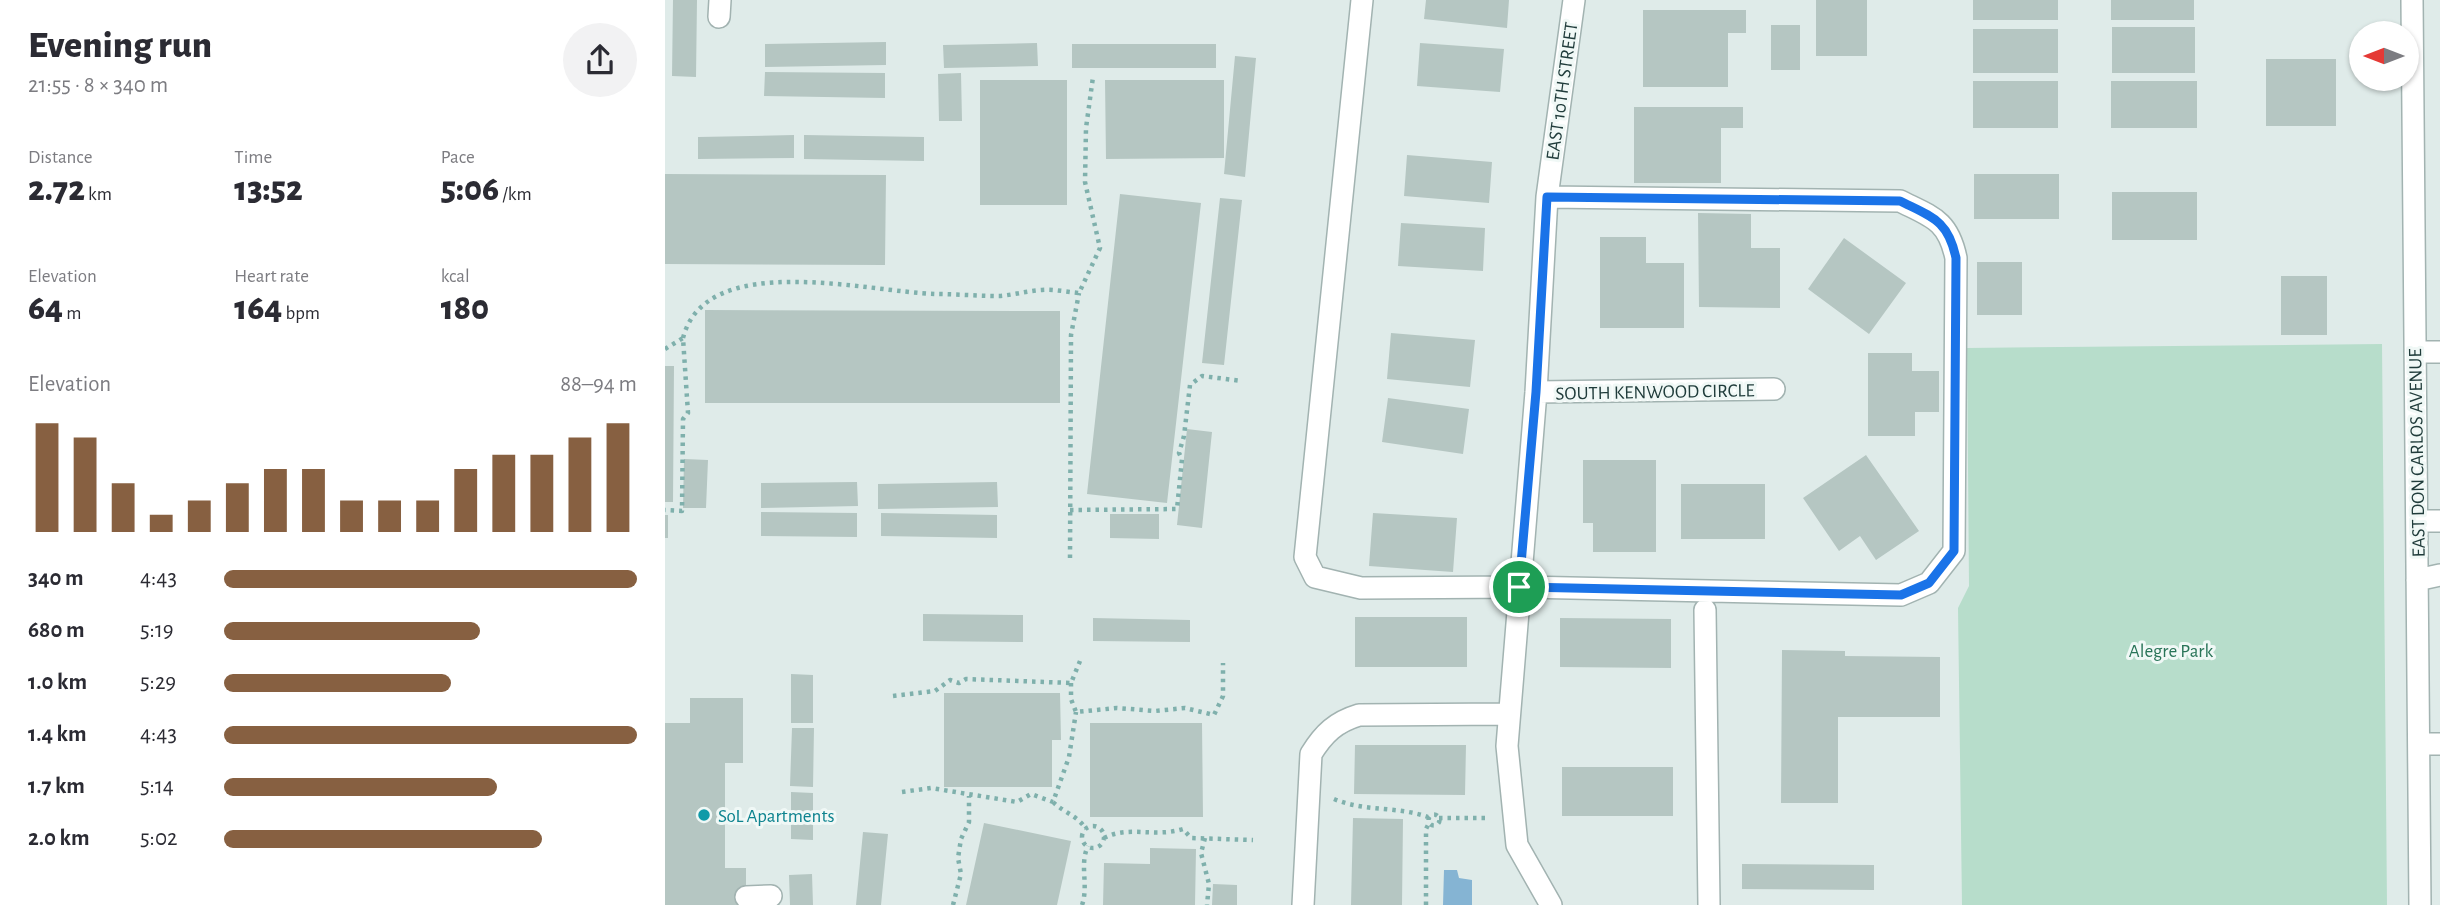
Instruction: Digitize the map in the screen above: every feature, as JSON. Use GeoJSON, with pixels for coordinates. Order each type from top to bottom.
{"type":"FeatureCollection","features":[{"type":"Feature","properties":{"kind":"street"},"geometry":{"type":"LineString","coordinates":[[1362,0],[1305,557],[1315,577],[1361,588],[1519,587],[1901,595],[1929,583],[1954,551],[1956,258],[1951,236],[1933,218],[1900,201],[1547,197]]}},
{"type":"Feature","properties":{"kind":"street","name":"EAST 10TH STREET"},"geometry":{"type":"LineString","coordinates":[[1551,905],[1517,845],[1507,746],[1536,392],[1547,197],[1574,0]]}},
{"type":"Feature","properties":{"kind":"street","name":"EAST DON CARLOS AVENUE"},"geometry":{"type":"LineString","coordinates":[[2412,0],[2417,580],[2429,744],[2420,905]]}},
{"type":"Feature","properties":{"kind":"street"},"geometry":{"type":"LineString","coordinates":[[2415,352],[2440,352]]}},
{"type":"Feature","properties":{"kind":"street","name":"SOUTH KENWOOD CIRCLE"},"geometry":{"type":"LineString","coordinates":[[1536,392],[1774,389]]}},
{"type":"Feature","properties":{"kind":"street"},"geometry":{"type":"LineString","coordinates":[[2417,522],[2440,522]]}},
{"type":"Feature","properties":{"kind":"street"},"geometry":{"type":"LineString","coordinates":[[2417,580],[2440,575]]}},
{"type":"Feature","properties":{"kind":"street"},"geometry":{"type":"LineString","coordinates":[[1705,610],[1709,905]]}},
{"type":"Feature","properties":{"kind":"street"},"geometry":{"type":"LineString","coordinates":[[1303,905],[1311,754],[1322,735],[1341,720],[1359,715],[1509,714]]}},
{"type":"Feature","properties":{"kind":"street"},"geometry":{"type":"LineString","coordinates":[[746,897],[771,896]]}},
{"type":"Feature","properties":{"kind":"path"},"geometry":{"type":"LineString","coordinates":[[1070,558],[1071,335],[1079,293],[1100,248],[1085,182],[1086,128],[1093,77]]}},
{"type":"Feature","properties":{"kind":"path"},"geometry":{"type":"LineString","coordinates":[[665,510],[683,511],[684,419],[688,413],[684,338],[688,320],[705,300],[731,289],[807,280],[904,293],[1002,296],[1044,290],[1079,293]]}},
{"type":"Feature","properties":{"kind":"path"},"geometry":{"type":"LineString","coordinates":[[665,349],[684,338]]}},
{"type":"Feature","properties":{"kind":"path"},"geometry":{"type":"LineString","coordinates":[[1070,510],[1177,509],[1182,459],[1179,453],[1184,436],[1190,385],[1202,376],[1242,381]]}},
{"type":"Feature","properties":{"kind":"path"},"geometry":{"type":"LineString","coordinates":[[1053,802],[1069,757],[1076,712],[1071,699],[1071,683],[1080,661]]}},
{"type":"Feature","properties":{"kind":"path"},"geometry":{"type":"LineString","coordinates":[[1076,712],[1117,708],[1155,711],[1185,708],[1214,715],[1223,696],[1223,663]]}},
{"type":"Feature","properties":{"kind":"path"},"geometry":{"type":"LineString","coordinates":[[893,696],[935,691],[950,680],[959,683],[966,679],[1071,683]]}},
{"type":"Feature","properties":{"kind":"path"},"geometry":{"type":"LineString","coordinates":[[902,792],[930,788],[1017,802],[1031,794],[1053,802],[1062,811],[1077,817],[1086,829]]}},
{"type":"Feature","properties":{"kind":"path"},"geometry":{"type":"LineString","coordinates":[[1309,790],[1354,807],[1409,811],[1437,824],[1439,818]]}},
{"type":"Feature","properties":{"kind":"path"},"geometry":{"type":"LineString","coordinates":[[953,905],[961,874],[958,858],[961,839],[969,822],[969,796]]}},
{"type":"Feature","properties":{"kind":"path"},"geometry":{"type":"LineString","coordinates":[[1426,905],[1426,830],[1429,820],[1434,814],[1439,818],[1486,818]]}},
{"type":"Feature","properties":{"kind":"path"},"geometry":{"type":"LineString","coordinates":[[1086,829],[1096,826],[1103,830],[1104,838]]}},
{"type":"Feature","properties":{"kind":"path"},"geometry":{"type":"LineString","coordinates":[[1086,829],[1083,838],[1088,846]]}},
{"type":"Feature","properties":{"kind":"path"},"geometry":{"type":"LineString","coordinates":[[1088,846],[1098,847],[1104,838],[1116,832],[1165,835],[1183,829],[1191,838],[1253,840]]}},
{"type":"Feature","properties":{"kind":"path"},"geometry":{"type":"LineString","coordinates":[[1205,838],[1201,853],[1209,884],[1207,905]]}},
{"type":"Feature","properties":{"kind":"path"},"geometry":{"type":"LineString","coordinates":[[1082,905],[1085,874],[1083,858],[1088,846]]}},
{"type":"Feature","properties":{"kind":"green space","name":"Alegre Park"},"geometry":{"type":"Polygon","coordinates":[[[2382,344],[2387,905],[1962,905],[1958,608],[1969,586],[1967,348],[2382,344]]]}},
{"type":"Feature","properties":{"kind":"water"},"geometry":{"type":"Polygon","coordinates":[[[1444,870],[1457,870],[1459,878],[1472,880],[1472,905],[1443,905],[1444,870]]]}},
{"type":"Feature","properties":{"kind":"building"},"geometry":{"type":"Polygon","coordinates":[[[673,0],[697,0],[696,77],[672,76],[673,0]]]}},
{"type":"Feature","properties":{"kind":"building"},"geometry":{"type":"Polygon","coordinates":[[[1426,0],[1509,0],[1507,28],[1424,19],[1426,0]]]}},
{"type":"Feature","properties":{"kind":"building"},"geometry":{"type":"Polygon","coordinates":[[[1816,0],[1867,0],[1867,56],[1816,56],[1816,0]]]}},
{"type":"Feature","properties":{"kind":"building"},"geometry":{"type":"Polygon","coordinates":[[[1973,0],[2058,0],[2058,20],[1973,20],[1973,0]]]}},
{"type":"Feature","properties":{"kind":"building"},"geometry":{"type":"Polygon","coordinates":[[[2111,0],[2194,0],[2194,20],[2111,20],[2111,0]]]}},
{"type":"Feature","properties":{"kind":"building"},"geometry":{"type":"Polygon","coordinates":[[[1643,10],[1746,10],[1746,33],[1728,33],[1728,87],[1643,87],[1643,10]]]}},
{"type":"Feature","properties":{"kind":"building"},"geometry":{"type":"Polygon","coordinates":[[[1771,25],[1800,25],[1800,70],[1771,70],[1771,25]]]}},
{"type":"Feature","properties":{"kind":"building"},"geometry":{"type":"Polygon","coordinates":[[[2112,27],[2195,27],[2195,73],[2112,73],[2112,27]]]}},
{"type":"Feature","properties":{"kind":"building"},"geometry":{"type":"Polygon","coordinates":[[[1973,29],[2058,29],[2058,73],[1973,73],[1973,29]]]}},
{"type":"Feature","properties":{"kind":"building"},"geometry":{"type":"Polygon","coordinates":[[[886,42],[886,65],[765,67],[765,44],[886,42]]]}},
{"type":"Feature","properties":{"kind":"building"},"geometry":{"type":"Polygon","coordinates":[[[1037,43],[1038,66],[944,68],[943,45],[1037,43]]]}},
{"type":"Feature","properties":{"kind":"building"},"geometry":{"type":"Polygon","coordinates":[[[1420,43],[1504,49],[1500,92],[1417,86],[1420,43]]]}},
{"type":"Feature","properties":{"kind":"building"},"geometry":{"type":"Polygon","coordinates":[[[1072,44],[1216,44],[1216,68],[1072,68],[1072,44]]]}},
{"type":"Feature","properties":{"kind":"building"},"geometry":{"type":"Polygon","coordinates":[[[1235,56],[1256,58],[1245,177],[1224,174],[1235,56]]]}},
{"type":"Feature","properties":{"kind":"building"},"geometry":{"type":"Polygon","coordinates":[[[2266,59],[2336,59],[2336,126],[2266,126],[2266,59]]]}},
{"type":"Feature","properties":{"kind":"building"},"geometry":{"type":"Polygon","coordinates":[[[765,72],[885,73],[885,98],[764,96],[765,72]]]}},
{"type":"Feature","properties":{"kind":"building"},"geometry":{"type":"Polygon","coordinates":[[[961,73],[962,121],[939,121],[938,74],[961,73]]]}},
{"type":"Feature","properties":{"kind":"building"},"geometry":{"type":"Polygon","coordinates":[[[980,80],[1067,80],[1067,205],[980,205],[980,80]]]}},
{"type":"Feature","properties":{"kind":"building"},"geometry":{"type":"Polygon","coordinates":[[[1105,80],[1224,80],[1224,158],[1106,159],[1105,80]]]}},
{"type":"Feature","properties":{"kind":"building"},"geometry":{"type":"Polygon","coordinates":[[[1973,81],[2058,81],[2058,128],[1973,128],[1973,81]]]}},
{"type":"Feature","properties":{"kind":"building"},"geometry":{"type":"Polygon","coordinates":[[[2111,81],[2197,81],[2197,128],[2111,128],[2111,81]]]}},
{"type":"Feature","properties":{"kind":"building"},"geometry":{"type":"Polygon","coordinates":[[[1634,107],[1743,107],[1743,128],[1721,128],[1721,183],[1634,183],[1634,107]]]}},
{"type":"Feature","properties":{"kind":"building"},"geometry":{"type":"Polygon","coordinates":[[[794,135],[794,158],[698,159],[698,137],[794,135]]]}},
{"type":"Feature","properties":{"kind":"building"},"geometry":{"type":"Polygon","coordinates":[[[804,135],[924,137],[924,161],[804,159],[804,135]]]}},
{"type":"Feature","properties":{"kind":"building"},"geometry":{"type":"Polygon","coordinates":[[[1407,155],[1492,162],[1489,203],[1404,196],[1407,155]]]}},
{"type":"Feature","properties":{"kind":"building"},"geometry":{"type":"Polygon","coordinates":[[[665,174],[886,175],[885,265],[665,264],[665,174]]]}},
{"type":"Feature","properties":{"kind":"building"},"geometry":{"type":"Polygon","coordinates":[[[1974,174],[2059,174],[2059,219],[1974,219],[1974,174]]]}},
{"type":"Feature","properties":{"kind":"building"},"geometry":{"type":"Polygon","coordinates":[[[2112,192],[2197,192],[2197,240],[2112,240],[2112,192]]]}},
{"type":"Feature","properties":{"kind":"building"},"geometry":{"type":"Polygon","coordinates":[[[1120,194],[1201,203],[1167,503],[1087,494],[1120,194]]]}},
{"type":"Feature","properties":{"kind":"building"},"geometry":{"type":"Polygon","coordinates":[[[1220,198],[1242,200],[1224,365],[1202,363],[1220,198]]]}},
{"type":"Feature","properties":{"kind":"building"},"geometry":{"type":"Polygon","coordinates":[[[1698,213],[1751,214],[1751,248],[1780,248],[1780,308],[1699,307],[1698,213]]]}},
{"type":"Feature","properties":{"kind":"building"},"geometry":{"type":"Polygon","coordinates":[[[1401,223],[1485,228],[1483,271],[1398,266],[1401,223]]]}},
{"type":"Feature","properties":{"kind":"building"},"geometry":{"type":"Polygon","coordinates":[[[1600,237],[1646,237],[1646,263],[1684,263],[1684,328],[1600,328],[1600,237]]]}},
{"type":"Feature","properties":{"kind":"building"},"geometry":{"type":"Polygon","coordinates":[[[1844,238],[1906,283],[1869,334],[1808,289],[1844,238]]]}},
{"type":"Feature","properties":{"kind":"building"},"geometry":{"type":"Polygon","coordinates":[[[1977,262],[2022,262],[2022,315],[1977,315],[1977,262]]]}},
{"type":"Feature","properties":{"kind":"building"},"geometry":{"type":"Polygon","coordinates":[[[2281,276],[2327,276],[2327,335],[2281,335],[2281,276]]]}},
{"type":"Feature","properties":{"kind":"building"},"geometry":{"type":"Polygon","coordinates":[[[705,310],[1060,311],[1060,403],[705,403],[705,310]]]}},
{"type":"Feature","properties":{"kind":"building"},"geometry":{"type":"Polygon","coordinates":[[[1391,333],[1475,340],[1470,387],[1387,379],[1391,333]]]}},
{"type":"Feature","properties":{"kind":"building"},"geometry":{"type":"Polygon","coordinates":[[[1868,353],[1912,353],[1912,371],[1939,371],[1939,412],[1915,412],[1915,436],[1868,436],[1868,353]]]}},
{"type":"Feature","properties":{"kind":"building"},"geometry":{"type":"Polygon","coordinates":[[[665,366],[674,366],[673,502],[665,502],[665,366]]]}},
{"type":"Feature","properties":{"kind":"building"},"geometry":{"type":"Polygon","coordinates":[[[1388,398],[1469,409],[1463,454],[1382,442],[1388,398]]]}},
{"type":"Feature","properties":{"kind":"building"},"geometry":{"type":"Polygon","coordinates":[[[1187,429],[1212,432],[1202,528],[1177,525],[1187,429]]]}},
{"type":"Feature","properties":{"kind":"building"},"geometry":{"type":"Polygon","coordinates":[[[1866,455],[1919,531],[1876,560],[1860,536],[1839,551],[1803,498],[1866,455]]]}},
{"type":"Feature","properties":{"kind":"building"},"geometry":{"type":"Polygon","coordinates":[[[684,459],[708,460],[706,508],[683,508],[684,459]]]}},
{"type":"Feature","properties":{"kind":"building"},"geometry":{"type":"Polygon","coordinates":[[[1583,460],[1656,460],[1656,552],[1593,552],[1593,523],[1583,523],[1583,460]]]}},
{"type":"Feature","properties":{"kind":"building"},"geometry":{"type":"Polygon","coordinates":[[[857,482],[858,506],[761,508],[761,483],[857,482]]]}},
{"type":"Feature","properties":{"kind":"building"},"geometry":{"type":"Polygon","coordinates":[[[997,482],[998,507],[878,509],[878,484],[997,482]]]}},
{"type":"Feature","properties":{"kind":"building"},"geometry":{"type":"Polygon","coordinates":[[[1681,484],[1765,484],[1765,539],[1681,539],[1681,484]]]}},
{"type":"Feature","properties":{"kind":"building"},"geometry":{"type":"Polygon","coordinates":[[[761,512],[857,513],[857,537],[761,536],[761,512]]]}},
{"type":"Feature","properties":{"kind":"building"},"geometry":{"type":"Polygon","coordinates":[[[881,513],[997,515],[997,538],[881,536],[881,513]]]}},
{"type":"Feature","properties":{"kind":"building"},"geometry":{"type":"Polygon","coordinates":[[[1373,513],[1457,518],[1453,572],[1369,566],[1373,513]]]}},
{"type":"Feature","properties":{"kind":"building"},"geometry":{"type":"Polygon","coordinates":[[[1110,514],[1159,514],[1159,539],[1110,538],[1110,514]]]}},
{"type":"Feature","properties":{"kind":"building"},"geometry":{"type":"Polygon","coordinates":[[[665,515],[668,515],[668,538],[665,538],[665,515]]]}},
{"type":"Feature","properties":{"kind":"building"},"geometry":{"type":"Polygon","coordinates":[[[923,614],[1023,615],[1023,642],[923,641],[923,614]]]}},
{"type":"Feature","properties":{"kind":"building"},"geometry":{"type":"Polygon","coordinates":[[[1355,617],[1467,617],[1467,667],[1355,667],[1355,617]]]}},
{"type":"Feature","properties":{"kind":"building"},"geometry":{"type":"Polygon","coordinates":[[[1093,618],[1190,620],[1190,642],[1093,641],[1093,618]]]}},
{"type":"Feature","properties":{"kind":"building"},"geometry":{"type":"Polygon","coordinates":[[[1560,618],[1671,619],[1671,668],[1560,667],[1560,618]]]}},
{"type":"Feature","properties":{"kind":"building"},"geometry":{"type":"Polygon","coordinates":[[[1782,650],[1845,651],[1845,656],[1940,657],[1940,717],[1838,717],[1838,803],[1781,803],[1782,650]]]}},
{"type":"Feature","properties":{"kind":"building"},"geometry":{"type":"Polygon","coordinates":[[[791,674],[813,675],[813,723],[791,723],[791,674]]]}},
{"type":"Feature","properties":{"kind":"building"},"geometry":{"type":"Polygon","coordinates":[[[944,693],[1060,693],[1061,740],[1052,740],[1052,787],[944,787],[944,693]]]}},
{"type":"Feature","properties":{"kind":"building","name":"SoL Apartments"},"geometry":{"type":"Polygon","coordinates":[[[690,698],[743,698],[743,763],[725,763],[725,868],[746,868],[746,905],[665,905],[665,723],[690,723],[690,698]]]}},
{"type":"Feature","properties":{"kind":"building"},"geometry":{"type":"Polygon","coordinates":[[[1090,723],[1202,723],[1203,817],[1090,817],[1090,723]]]}},
{"type":"Feature","properties":{"kind":"building"},"geometry":{"type":"Polygon","coordinates":[[[792,728],[814,728],[813,787],[790,786],[792,728]]]}},
{"type":"Feature","properties":{"kind":"building"},"geometry":{"type":"Polygon","coordinates":[[[1355,745],[1466,745],[1465,795],[1354,794],[1355,745]]]}},
{"type":"Feature","properties":{"kind":"building"},"geometry":{"type":"Polygon","coordinates":[[[1562,767],[1673,767],[1673,816],[1562,816],[1562,767]]]}},
{"type":"Feature","properties":{"kind":"building"},"geometry":{"type":"Polygon","coordinates":[[[791,792],[813,793],[813,840],[791,839],[791,792]]]}},
{"type":"Feature","properties":{"kind":"building"},"geometry":{"type":"Polygon","coordinates":[[[1353,818],[1403,819],[1402,905],[1351,905],[1353,818]]]}},
{"type":"Feature","properties":{"kind":"building"},"geometry":{"type":"Polygon","coordinates":[[[984,823],[1071,841],[1057,905],[966,905],[984,823]]]}},
{"type":"Feature","properties":{"kind":"building"},"geometry":{"type":"Polygon","coordinates":[[[863,832],[888,834],[881,905],[856,905],[863,832]]]}},
{"type":"Feature","properties":{"kind":"building"},"geometry":{"type":"Polygon","coordinates":[[[1150,848],[1196,849],[1195,905],[1103,905],[1104,863],[1150,864],[1150,848]]]}},
{"type":"Feature","properties":{"kind":"building"},"geometry":{"type":"Polygon","coordinates":[[[1742,864],[1874,865],[1874,890],[1742,889],[1742,864]]]}},
{"type":"Feature","properties":{"kind":"building"},"geometry":{"type":"Polygon","coordinates":[[[812,874],[813,905],[790,905],[789,875],[812,874]]]}},
{"type":"Feature","properties":{"kind":"building"},"geometry":{"type":"Polygon","coordinates":[[[1213,884],[1237,885],[1237,905],[1212,905],[1213,884]]]}},
{"type":"Feature","properties":{"kind":"place","name":"SoL Apartments"},"geometry":{"type":"Point","coordinates":[704,815]}},
{"type":"Feature","properties":{"kind":"route"},"geometry":{"type":"LineString","coordinates":[[1547,197],[1900,201],[1933,218],[1951,236],[1956,258],[1954,551],[1929,583],[1901,595],[1519,587],[1536,392],[1547,197]]}}]}
